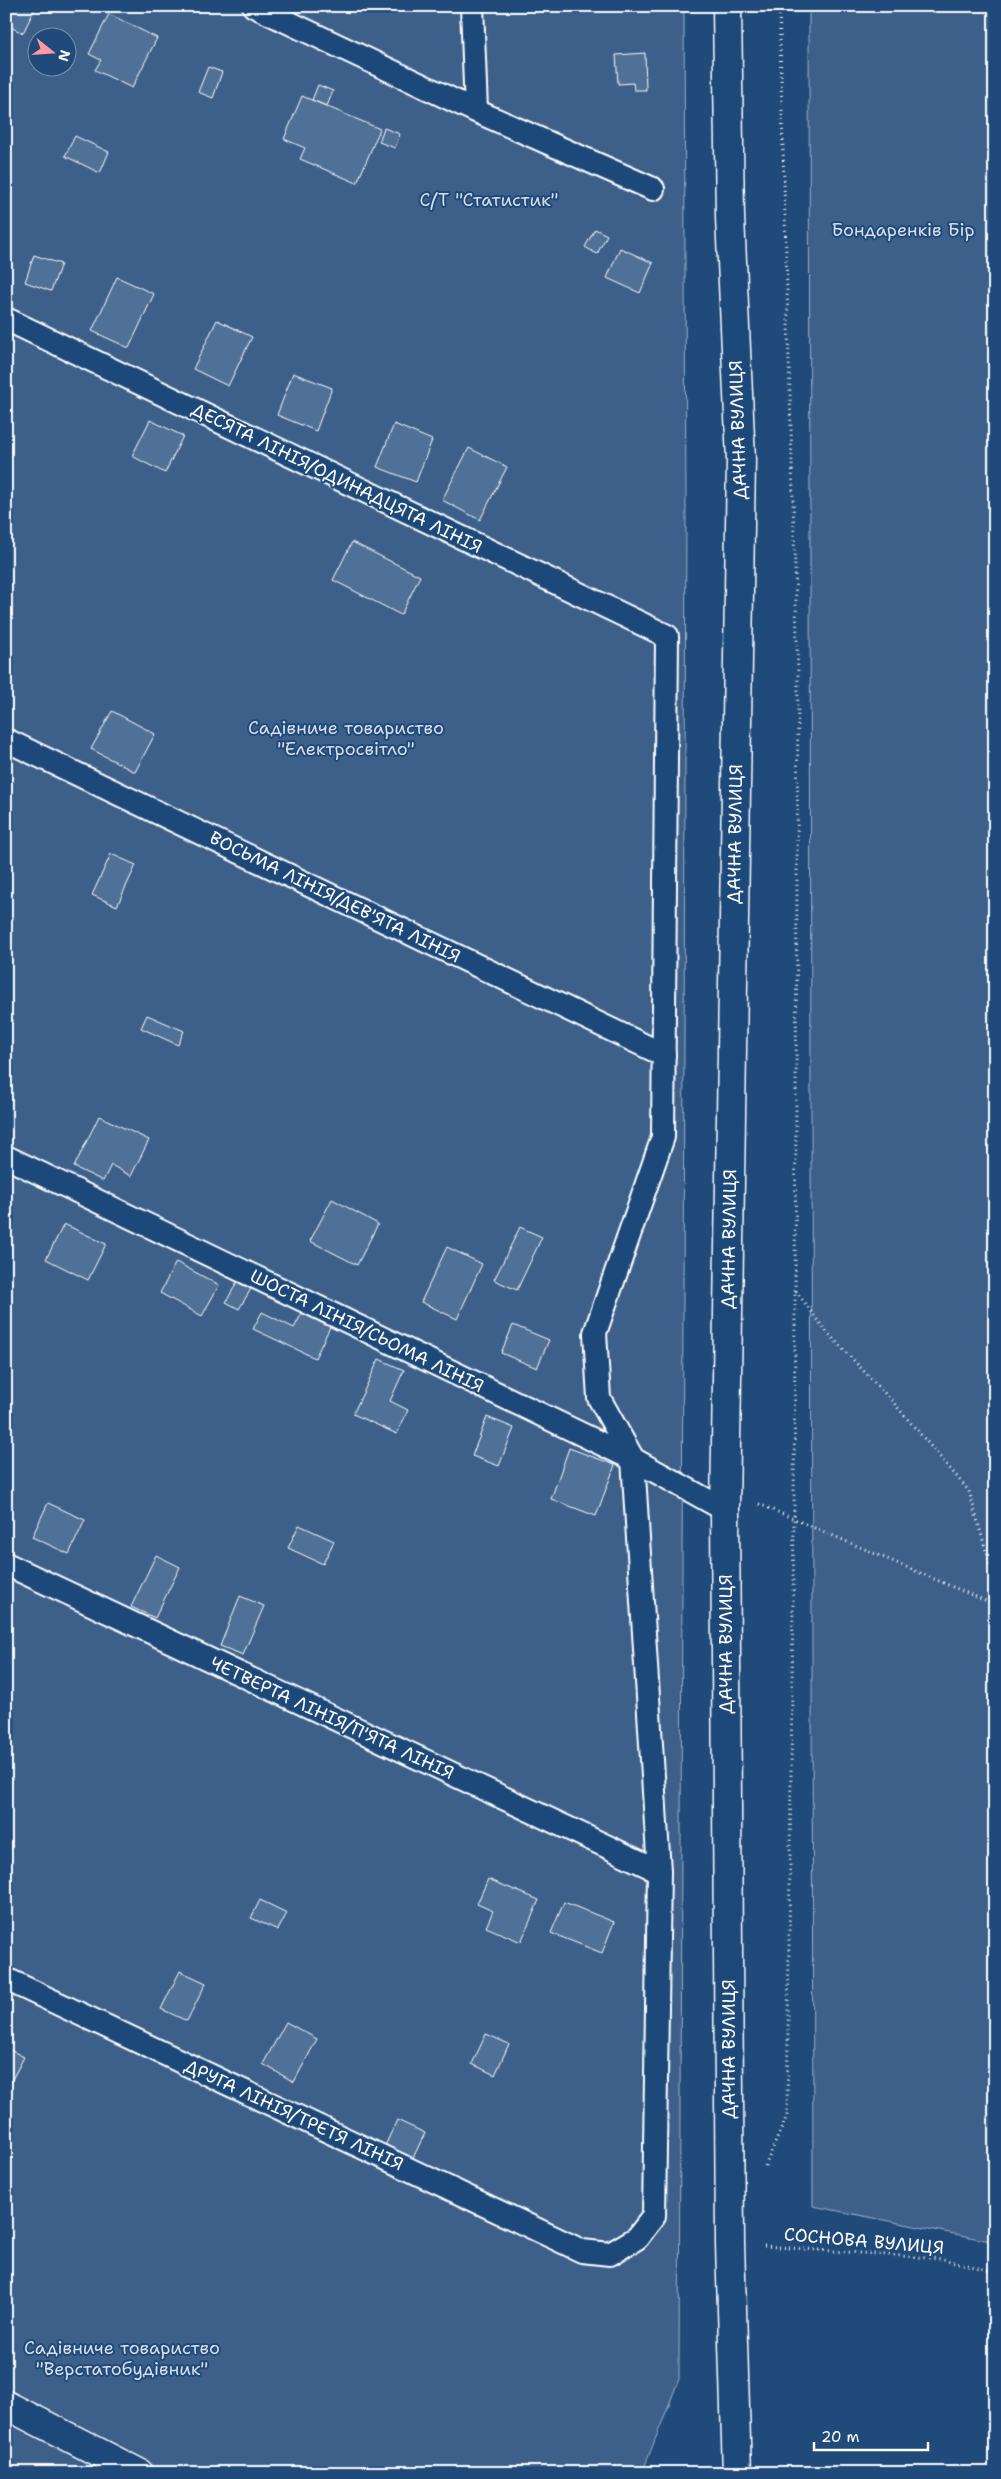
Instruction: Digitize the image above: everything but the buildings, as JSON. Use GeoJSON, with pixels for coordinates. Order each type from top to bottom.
{"type":"FeatureCollection","features":[{"type":"Feature","properties":{"kind":"street","name":"ДАЧНА ВУЛИЦЯ"},"geometry":{"type":"LineString","coordinates":[[727,6],[730,217],[741,460],[725,1500],[730,2244],[737,2473]]}},
{"type":"Feature","properties":{"kind":"street"},"geometry":{"type":"LineString","coordinates":[[6,2405],[139,2473]]}},
{"type":"Feature","properties":{"kind":"lane"},"geometry":{"type":"LineString","coordinates":[[254,6],[476,112],[653,189]]}},
{"type":"Feature","properties":{"kind":"lane"},"geometry":{"type":"LineString","coordinates":[[472,6],[476,112]]}},
{"type":"Feature","properties":{"kind":"lane","name":"ДЕСЯТА ЛІНІЯ/ОДИНАДЦЯТА ЛІНІЯ"},"geometry":{"type":"LineString","coordinates":[[6,319],[667,636],[664,1055]]}},
{"type":"Feature","properties":{"kind":"lane","name":"ВОСЬМА ЛІНІЯ/ДЕВ'ЯТА ЛІНІЯ"},"geometry":{"type":"LineString","coordinates":[[6,740],[664,1055]]}},
{"type":"Feature","properties":{"kind":"lane"},"geometry":{"type":"LineString","coordinates":[[659,1871],[633,1459],[599,1398],[595,1333],[663,1137],[664,1055]]}},
{"type":"Feature","properties":{"kind":"lane","name":"ШОСТА ЛІНІЯ/СЬОМА ЛІНІЯ"},"geometry":{"type":"LineString","coordinates":[[6,1156],[633,1459],[725,1500]]}},
{"type":"Feature","properties":{"kind":"lane","name":"ЧЕТВЕРТА ЛІНІЯ/П'ЯТА ЛІНІЯ"},"geometry":{"type":"LineString","coordinates":[[6,1564],[659,1871]]}},
{"type":"Feature","properties":{"kind":"lane","name":"ДРУГА ЛІНІЯ/ТРЕТЯ ЛІНІЯ"},"geometry":{"type":"LineString","coordinates":[[6,1979],[582,2252],[610,2254],[637,2238],[654,2216],[659,1871]]}},
{"type":"Feature","properties":{"kind":"path"},"geometry":{"type":"LineString","coordinates":[[763,2171],[787,2116],[794,1519],[798,674],[779,6]]}},
{"type":"Feature","properties":{"kind":"path"},"geometry":{"type":"LineString","coordinates":[[795,1290],[825,1330],[892,1401],[969,1491],[995,1582]]}},
{"type":"Feature","properties":{"kind":"path"},"geometry":{"type":"LineString","coordinates":[[725,1500],[794,1519],[995,1605]]}},
{"type":"Feature","properties":{"kind":"path","name":"СОСНОВА ВУЛИЦЯ"},"geometry":{"type":"LineString","coordinates":[[730,2244],[943,2259],[995,2272]]}},
{"type":"Feature","properties":{"kind":"green space","name":"Садівниче товариство \"Електросвітло\""},"geometry":{"type":"Polygon","coordinates":[[[6,6],[684,6],[686,512],[679,2379],[642,2473],[6,2473],[6,6]]]}},
{"type":"Feature","properties":{"kind":"green space","name":"Бондаренків Бір"},"geometry":{"type":"Polygon","coordinates":[[[809,6],[995,6],[995,2242],[813,2206],[809,6]]]}},
{"type":"Feature","properties":{"kind":"park label","name":"С/Т \"Статистик\""},"geometry":{"type":"Point","coordinates":[489,200]}},
{"type":"Feature","properties":{"kind":"park label","name":"Садівниче товариство \"Верстатобудівник\""},"geometry":{"type":"Point","coordinates":[122,2358]}}]}
